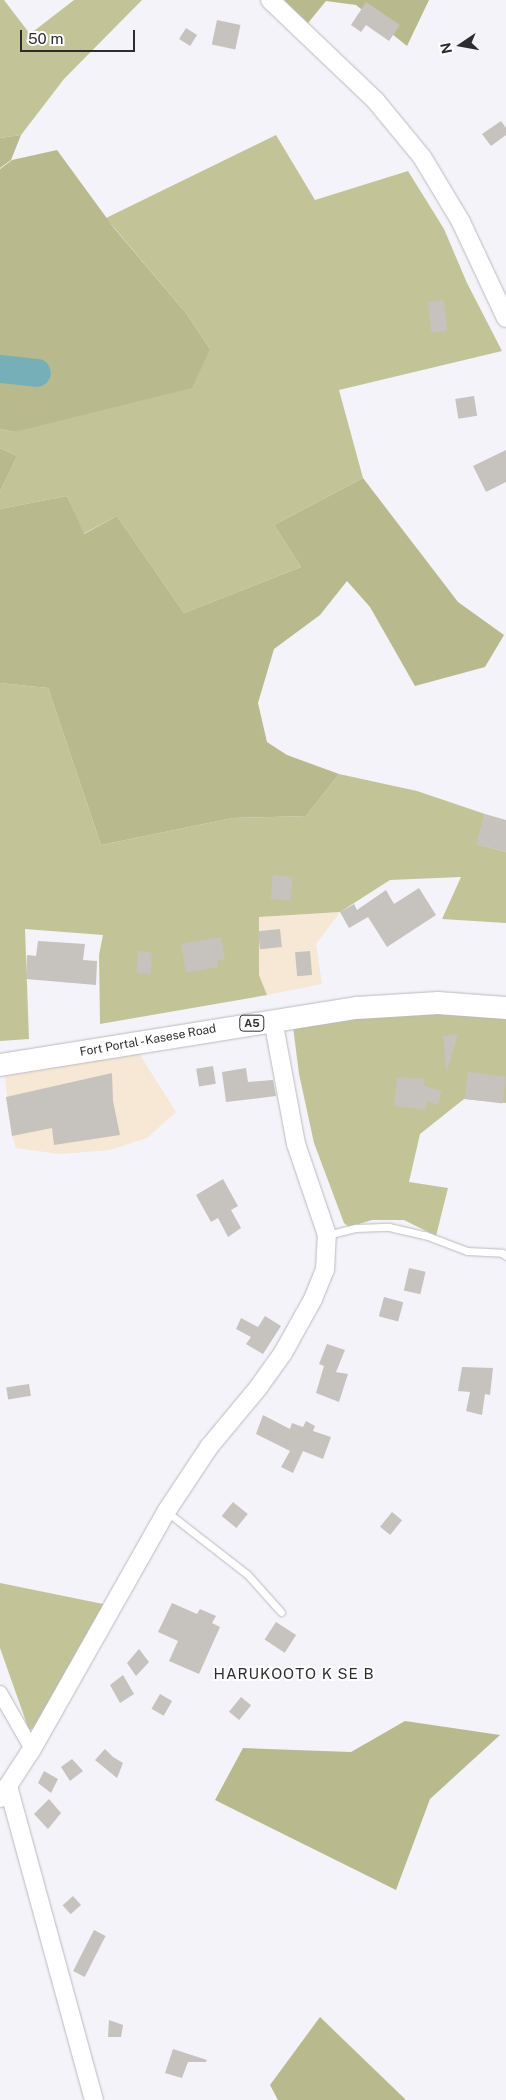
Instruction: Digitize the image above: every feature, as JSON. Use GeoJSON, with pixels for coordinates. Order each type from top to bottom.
{"type":"FeatureCollection","features":[{"type":"Feature","properties":{"kind":"highway","name":"Fort Portal - Kasese Road"},"geometry":{"type":"LineString","coordinates":[[0,1065],[273,1020],[397,1004],[476,1004],[506,1008]]}},
{"type":"Feature","properties":{"kind":"street"},"geometry":{"type":"LineString","coordinates":[[270,0],[375,100],[422,157],[461,222],[506,318]]}},
{"type":"Feature","properties":{"kind":"street"},"geometry":{"type":"LineString","coordinates":[[94,2100],[4,1792],[32,1749],[166,1512],[209,1447],[258,1388],[283,1353],[313,1299],[325,1270],[327,1235],[296,1144],[273,1020]]}},
{"type":"Feature","properties":{"kind":"street"},"geometry":{"type":"LineString","coordinates":[[0,1693],[32,1749]]}},
{"type":"Feature","properties":{"kind":"lane"},"geometry":{"type":"LineString","coordinates":[[327,1235],[356,1228],[389,1227],[424,1235],[467,1251],[502,1253],[506,1256]]}},
{"type":"Feature","properties":{"kind":"lane"},"geometry":{"type":"LineString","coordinates":[[166,1512],[247,1574],[282,1612]]}},
{"type":"Feature","properties":{"kind":"shaded area"},"geometry":{"type":"Polygon","coordinates":[[[340,912],[316,944],[322,984],[267,995],[259,975],[259,917],[340,912]]]}},
{"type":"Feature","properties":{"kind":"shaded area"},"geometry":{"type":"Polygon","coordinates":[[[135,1047],[176,1112],[147,1138],[110,1150],[60,1154],[16,1148],[12,1136],[4,1070],[135,1047]]]}},
{"type":"Feature","properties":{"kind":"green space"},"geometry":{"type":"Polygon","coordinates":[[[0,0],[4,0],[30,34],[74,0],[142,0],[64,79],[21,135],[0,138],[0,0]]]}},
{"type":"Feature","properties":{"kind":"green space"},"geometry":{"type":"Polygon","coordinates":[[[284,0],[429,0],[407,46],[356,5],[326,1],[308,23],[284,0]]]}},
{"type":"Feature","properties":{"kind":"green space"},"geometry":{"type":"Polygon","coordinates":[[[21,135],[11,160],[0,168],[0,138],[21,135]]]}},
{"type":"Feature","properties":{"kind":"green space"},"geometry":{"type":"Polygon","coordinates":[[[276,135],[315,200],[408,171],[444,229],[467,283],[502,351],[339,390],[363,478],[274,525],[301,567],[184,613],[117,516],[83,534],[67,496],[0,509],[0,492],[17,456],[0,448],[0,429],[14,432],[210,349],[186,313],[106,218],[276,135]]]}},
{"type":"Feature","properties":{"kind":"green space"},"geometry":{"type":"Polygon","coordinates":[[[57,150],[114,228],[186,313],[210,349],[192,388],[14,432],[0,429],[0,169],[12,160],[57,150]]]}},
{"type":"Feature","properties":{"kind":"green space"},"geometry":{"type":"Polygon","coordinates":[[[0,448],[17,456],[0,492],[0,448]]]}},
{"type":"Feature","properties":{"kind":"green space"},"geometry":{"type":"Polygon","coordinates":[[[363,478],[458,602],[504,635],[485,667],[415,686],[370,607],[347,581],[320,615],[274,649],[258,703],[267,742],[287,755],[339,774],[306,816],[233,818],[101,845],[48,688],[0,683],[0,509],[67,496],[84,534],[117,516],[184,613],[301,567],[274,525],[363,478]]]}},
{"type":"Feature","properties":{"kind":"green space"},"geometry":{"type":"Polygon","coordinates":[[[0,683],[48,688],[101,845],[233,818],[306,816],[339,774],[417,791],[485,814],[477,844],[506,852],[506,923],[442,919],[461,877],[390,880],[340,912],[259,917],[259,975],[267,995],[100,1024],[99,955],[103,935],[25,929],[29,1039],[0,1041],[0,683]]]}},
{"type":"Feature","properties":{"kind":"green space"},"geometry":{"type":"Polygon","coordinates":[[[372,1013],[506,1015],[506,1103],[464,1099],[420,1134],[409,1182],[448,1188],[436,1236],[404,1220],[372,1220],[349,1227],[344,1223],[314,1143],[299,1074],[293,1027],[372,1013]]]}},
{"type":"Feature","properties":{"kind":"green space"},"geometry":{"type":"Polygon","coordinates":[[[0,1583],[108,1605],[35,1728],[29,1730],[0,1648],[0,1583]]]}},
{"type":"Feature","properties":{"kind":"green space"},"geometry":{"type":"Polygon","coordinates":[[[405,1721],[500,1735],[430,1799],[396,1890],[215,1800],[243,1748],[351,1752],[405,1721]]]}},
{"type":"Feature","properties":{"kind":"green space"},"geometry":{"type":"Polygon","coordinates":[[[320,2017],[405,2100],[278,2100],[270,2085],[320,2017]]]}},
{"type":"Feature","properties":{"kind":"building"},"geometry":{"type":"Polygon","coordinates":[[[366,2],[400,25],[389,41],[366,25],[361,32],[351,25],[366,2]]]}},
{"type":"Feature","properties":{"kind":"building"},"geometry":{"type":"Polygon","coordinates":[[[217,20],[240,25],[235,49],[212,44],[217,20]]]}},
{"type":"Feature","properties":{"kind":"building"},"geometry":{"type":"Polygon","coordinates":[[[186,28],[197,35],[190,46],[179,39],[186,28]]]}},
{"type":"Feature","properties":{"kind":"building"},"geometry":{"type":"Polygon","coordinates":[[[501,121],[506,128],[506,135],[491,146],[482,134],[501,121]]]}},
{"type":"Feature","properties":{"kind":"building"},"geometry":{"type":"Polygon","coordinates":[[[444,300],[447,331],[431,333],[428,302],[444,300]]]}},
{"type":"Feature","properties":{"kind":"building"},"geometry":{"type":"Polygon","coordinates":[[[474,396],[477,416],[458,419],[455,399],[474,396]]]}},
{"type":"Feature","properties":{"kind":"building"},"geometry":{"type":"Polygon","coordinates":[[[506,450],[506,482],[486,492],[473,466],[506,450]]]}},
{"type":"Feature","properties":{"kind":"building"},"geometry":{"type":"Polygon","coordinates":[[[485,814],[506,820],[506,852],[476,844],[485,814]]]}},
{"type":"Feature","properties":{"kind":"building"},"geometry":{"type":"Polygon","coordinates":[[[273,875],[293,877],[290,901],[270,899],[273,875]]]}},
{"type":"Feature","properties":{"kind":"building"},"geometry":{"type":"Polygon","coordinates":[[[419,888],[436,915],[387,947],[368,917],[349,928],[340,912],[354,904],[357,910],[386,890],[394,904],[419,888]]]}},
{"type":"Feature","properties":{"kind":"building"},"geometry":{"type":"Polygon","coordinates":[[[280,929],[282,947],[260,949],[258,931],[280,929]]]}},
{"type":"Feature","properties":{"kind":"building"},"geometry":{"type":"Polygon","coordinates":[[[221,937],[225,959],[217,961],[218,967],[186,973],[181,944],[221,937]]]}},
{"type":"Feature","properties":{"kind":"building"},"geometry":{"type":"Polygon","coordinates":[[[38,941],[85,944],[83,960],[97,961],[96,985],[26,979],[27,955],[36,956],[38,941]]]}},
{"type":"Feature","properties":{"kind":"building"},"geometry":{"type":"Polygon","coordinates":[[[138,951],[152,952],[150,974],[136,973],[138,951]]]}},
{"type":"Feature","properties":{"kind":"building"},"geometry":{"type":"Polygon","coordinates":[[[310,951],[312,975],[297,976],[295,952],[310,951]]]}},
{"type":"Feature","properties":{"kind":"building"},"geometry":{"type":"Polygon","coordinates":[[[458,1034],[447,1071],[446,1071],[443,1036],[458,1034]]]}},
{"type":"Feature","properties":{"kind":"building"},"geometry":{"type":"Polygon","coordinates":[[[213,1066],[216,1084],[199,1086],[196,1069],[213,1066]]]}},
{"type":"Feature","properties":{"kind":"building"},"geometry":{"type":"Polygon","coordinates":[[[246,1068],[248,1082],[273,1080],[276,1096],[226,1102],[222,1072],[246,1068]]]}},
{"type":"Feature","properties":{"kind":"building"},"geometry":{"type":"Polygon","coordinates":[[[468,1072],[506,1077],[502,1103],[465,1099],[468,1072]]]}},
{"type":"Feature","properties":{"kind":"building"},"geometry":{"type":"Polygon","coordinates":[[[112,1073],[113,1101],[120,1135],[54,1145],[52,1128],[12,1136],[6,1097],[112,1073]]]}},
{"type":"Feature","properties":{"kind":"building"},"geometry":{"type":"Polygon","coordinates":[[[397,1077],[425,1079],[424,1086],[442,1091],[438,1105],[427,1101],[426,1110],[394,1106],[397,1077]]]}},
{"type":"Feature","properties":{"kind":"building"},"geometry":{"type":"Polygon","coordinates":[[[223,1179],[238,1206],[231,1210],[241,1228],[228,1237],[218,1218],[211,1222],[196,1195],[223,1179]]]}},
{"type":"Feature","properties":{"kind":"building"},"geometry":{"type":"Polygon","coordinates":[[[409,1268],[426,1272],[420,1294],[404,1290],[409,1268]]]}},
{"type":"Feature","properties":{"kind":"building"},"geometry":{"type":"Polygon","coordinates":[[[384,1297],[403,1302],[398,1321],[379,1316],[384,1297]]]}},
{"type":"Feature","properties":{"kind":"building"},"geometry":{"type":"Polygon","coordinates":[[[265,1316],[281,1326],[263,1354],[246,1344],[251,1337],[236,1329],[241,1318],[258,1327],[265,1316]]]}},
{"type":"Feature","properties":{"kind":"building"},"geometry":{"type":"Polygon","coordinates":[[[327,1344],[345,1350],[336,1372],[348,1374],[339,1402],[316,1393],[324,1366],[319,1364],[327,1344]]]}},
{"type":"Feature","properties":{"kind":"building"},"geometry":{"type":"Polygon","coordinates":[[[462,1367],[493,1368],[490,1395],[485,1394],[482,1415],[466,1411],[470,1392],[458,1391],[462,1367]]]}},
{"type":"Feature","properties":{"kind":"building"},"geometry":{"type":"Polygon","coordinates":[[[29,1384],[31,1396],[8,1399],[6,1388],[29,1384]]]}},
{"type":"Feature","properties":{"kind":"building"},"geometry":{"type":"Polygon","coordinates":[[[263,1415],[290,1429],[292,1423],[303,1427],[306,1421],[315,1426],[313,1431],[331,1437],[323,1459],[303,1451],[293,1473],[281,1467],[290,1451],[256,1434],[263,1415]]]}},
{"type":"Feature","properties":{"kind":"building"},"geometry":{"type":"Polygon","coordinates":[[[233,1502],[248,1514],[236,1528],[222,1516],[233,1502]]]}},
{"type":"Feature","properties":{"kind":"building"},"geometry":{"type":"Polygon","coordinates":[[[392,1512],[402,1520],[390,1535],[380,1527],[392,1512]]]}},
{"type":"Feature","properties":{"kind":"building"},"geometry":{"type":"Polygon","coordinates":[[[172,1603],[197,1614],[200,1609],[216,1616],[212,1623],[220,1627],[199,1674],[169,1661],[178,1641],[158,1632],[172,1603]]]}},
{"type":"Feature","properties":{"kind":"building"},"geometry":{"type":"Polygon","coordinates":[[[276,1622],[296,1635],[285,1653],[265,1640],[276,1622]]]}},
{"type":"Feature","properties":{"kind":"building"},"geometry":{"type":"Polygon","coordinates":[[[139,1649],[149,1662],[136,1676],[127,1663],[139,1649]]]}},
{"type":"Feature","properties":{"kind":"building"},"geometry":{"type":"Polygon","coordinates":[[[123,1675],[134,1694],[120,1703],[110,1685],[123,1675]]]}},
{"type":"Feature","properties":{"kind":"building"},"geometry":{"type":"Polygon","coordinates":[[[160,1694],[172,1701],[164,1716],[152,1709],[160,1694]]]}},
{"type":"Feature","properties":{"kind":"building"},"geometry":{"type":"Polygon","coordinates":[[[241,1697],[251,1705],[239,1720],[229,1712],[241,1697]]]}},
{"type":"Feature","properties":{"kind":"building"},"geometry":{"type":"Polygon","coordinates":[[[105,1749],[123,1763],[117,1778],[95,1760],[105,1749]]]}},
{"type":"Feature","properties":{"kind":"building"},"geometry":{"type":"Polygon","coordinates":[[[72,1759],[83,1771],[70,1781],[61,1767],[72,1759]]]}},
{"type":"Feature","properties":{"kind":"building"},"geometry":{"type":"Polygon","coordinates":[[[44,1771],[58,1779],[51,1793],[38,1783],[44,1771]]]}},
{"type":"Feature","properties":{"kind":"building"},"geometry":{"type":"Polygon","coordinates":[[[49,1799],[61,1813],[48,1829],[34,1814],[49,1799]]]}},
{"type":"Feature","properties":{"kind":"building"},"geometry":{"type":"Polygon","coordinates":[[[73,1896],[81,1905],[71,1914],[63,1905],[73,1896]]]}},
{"type":"Feature","properties":{"kind":"building"},"geometry":{"type":"Polygon","coordinates":[[[94,1930],[106,1936],[85,1977],[73,1971],[94,1930]]]}},
{"type":"Feature","properties":{"kind":"building"},"geometry":{"type":"Polygon","coordinates":[[[109,2020],[123,2025],[121,2037],[108,2037],[109,2020]]]}},
{"type":"Feature","properties":{"kind":"building"},"geometry":{"type":"Polygon","coordinates":[[[173,2049],[207,2060],[206,2062],[188,2062],[182,2078],[165,2073],[173,2049]]]}},
{"type":"Feature","properties":{"kind":"waterway"},"geometry":{"type":"LineString","coordinates":[[0,369],[37,373]]}},
{"type":"Feature","properties":{"kind":"district","name":"HARUKOOTO K SE B"},"geometry":{"type":"Point","coordinates":[294,1674]}}]}
